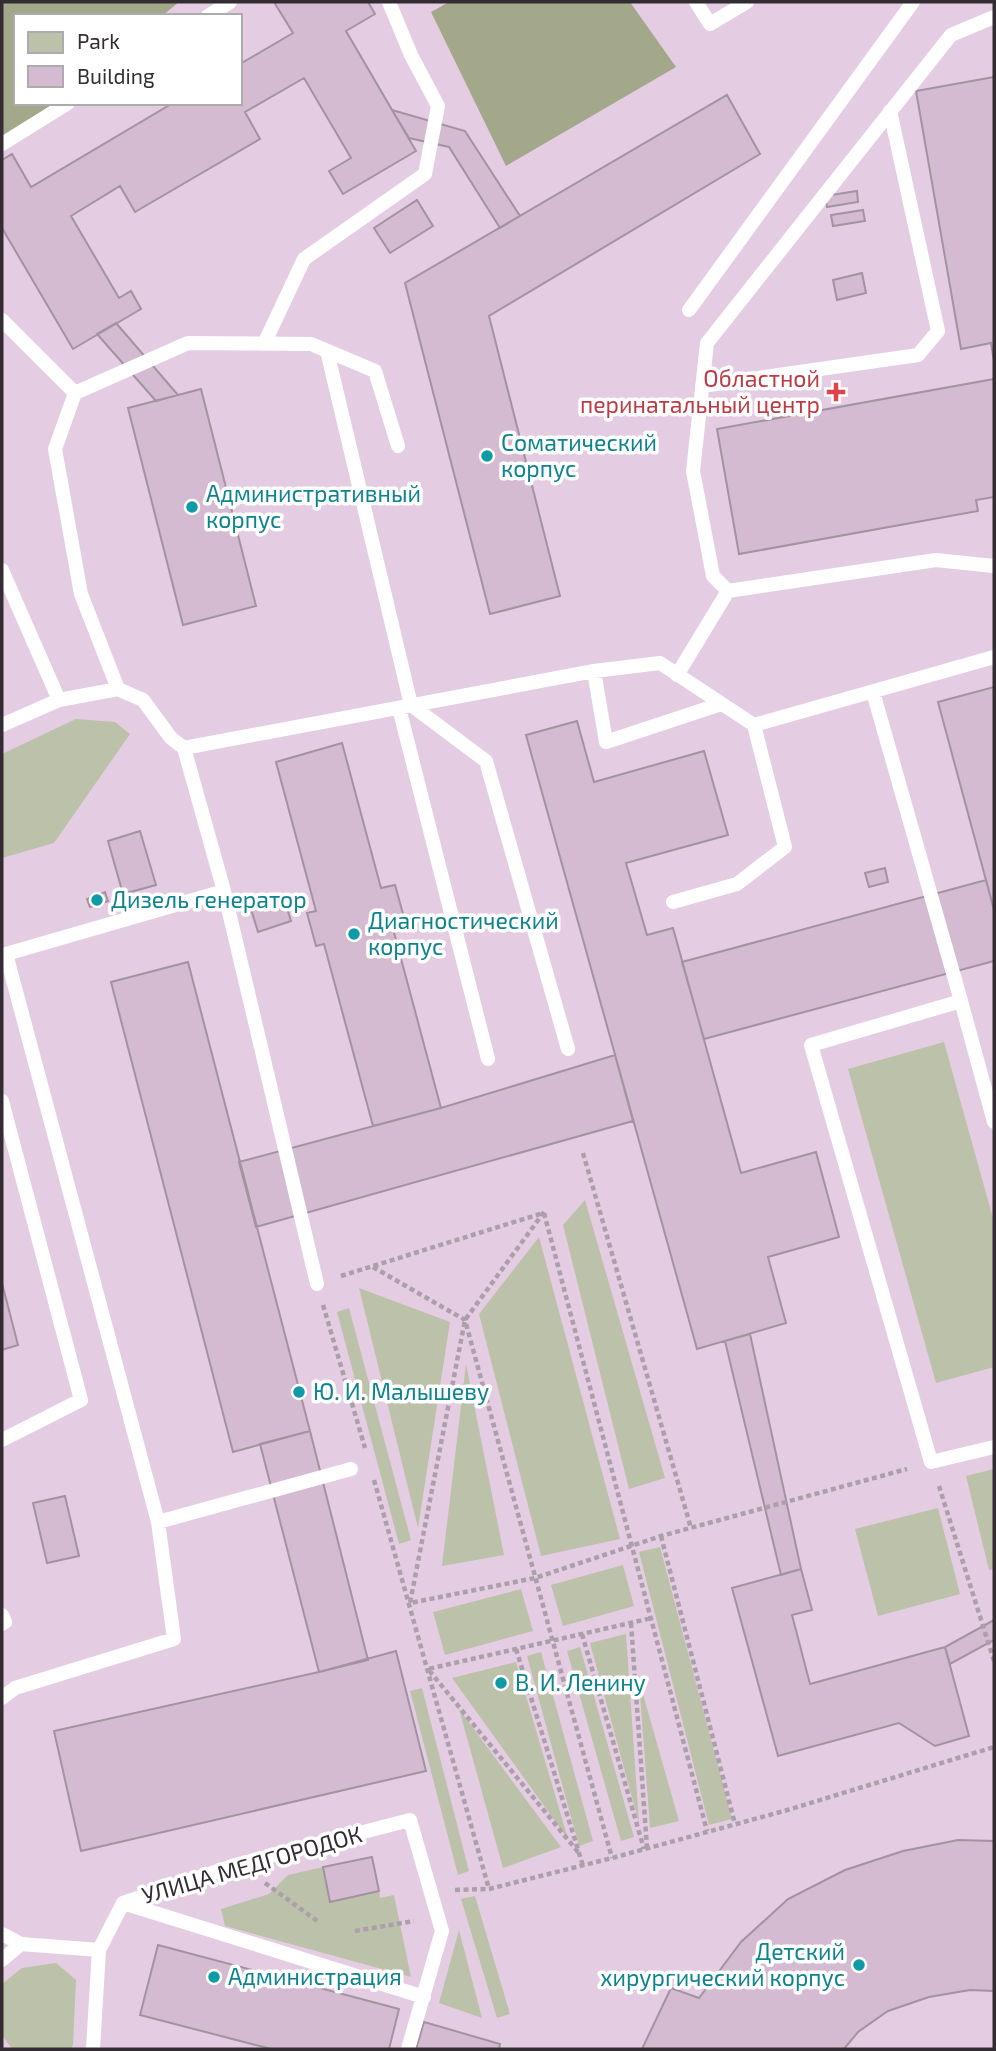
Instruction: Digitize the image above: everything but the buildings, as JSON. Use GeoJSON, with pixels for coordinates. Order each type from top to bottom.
{"type":"FeatureCollection","features":[{"type":"Feature","properties":{"kind":"lane"},"geometry":{"type":"LineString","coordinates":[[211,14],[230,2]]}},
{"type":"Feature","properties":{"kind":"lane"},"geometry":{"type":"LineString","coordinates":[[264,344],[303,259],[425,174],[438,106],[411,55],[389,2]]}},
{"type":"Feature","properties":{"kind":"lane"},"geometry":{"type":"LineString","coordinates":[[696,2],[710,24],[747,2]]}},
{"type":"Feature","properties":{"kind":"lane"},"geometry":{"type":"LineString","coordinates":[[689,310],[913,2]]}},
{"type":"Feature","properties":{"kind":"lane"},"geometry":{"type":"LineString","coordinates":[[728,591],[713,576],[693,471],[707,343],[951,35],[994,17]]}},
{"type":"Feature","properties":{"kind":"lane"},"geometry":{"type":"LineString","coordinates":[[2,144],[65,105]]}},
{"type":"Feature","properties":{"kind":"lane"},"geometry":{"type":"LineString","coordinates":[[702,386],[918,355],[938,331],[890,111]]}},
{"type":"Feature","properties":{"kind":"lane"},"geometry":{"type":"LineString","coordinates":[[2,320],[75,393]]}},
{"type":"Feature","properties":{"kind":"lane"},"geometry":{"type":"LineString","coordinates":[[118,689],[81,594],[55,449],[75,393],[188,343],[311,344],[374,372],[398,446]]}},
{"type":"Feature","properties":{"kind":"lane"},"geometry":{"type":"LineString","coordinates":[[327,351],[405,706],[488,1059]]}},
{"type":"Feature","properties":{"kind":"lane"},"geometry":{"type":"LineString","coordinates":[[677,675],[728,591],[936,559],[994,566]]}},
{"type":"Feature","properties":{"kind":"lane"},"geometry":{"type":"LineString","coordinates":[[2,570],[59,700]]}},
{"type":"Feature","properties":{"kind":"lane"},"geometry":{"type":"LineString","coordinates":[[754,726],[994,657]]}},
{"type":"Feature","properties":{"kind":"lane"},"geometry":{"type":"LineString","coordinates":[[184,748],[594,671],[660,663],[754,726],[785,847],[737,884],[673,902]]}},
{"type":"Feature","properties":{"kind":"lane"},"geometry":{"type":"LineString","coordinates":[[594,671],[606,742],[721,704]]}},
{"type":"Feature","properties":{"kind":"lane"},"geometry":{"type":"LineString","coordinates":[[2,725],[59,700],[118,689],[143,700],[171,738],[184,748],[224,891],[317,1284]]}},
{"type":"Feature","properties":{"kind":"lane"},"geometry":{"type":"LineString","coordinates":[[873,692],[994,1122]]}},
{"type":"Feature","properties":{"kind":"lane"},"geometry":{"type":"LineString","coordinates":[[405,706],[486,761],[568,1049]]}},
{"type":"Feature","properties":{"kind":"lane"},"geometry":{"type":"LineString","coordinates":[[2,1698],[15,1688],[174,1639],[158,1522],[6,954],[224,891]]}},
{"type":"Feature","properties":{"kind":"lane"},"geometry":{"type":"LineString","coordinates":[[961,1001],[811,1045],[931,1462],[994,1447]]}},
{"type":"Feature","properties":{"kind":"lane"},"geometry":{"type":"LineString","coordinates":[[2,1101],[80,1400],[2,1440]]}},
{"type":"Feature","properties":{"kind":"lane"},"geometry":{"type":"LineString","coordinates":[[158,1522],[351,1469]]}},
{"type":"Feature","properties":{"kind":"lane"},"geometry":{"type":"LineString","coordinates":[[2,1615],[5,1622],[2,1624]]}},
{"type":"Feature","properties":{"kind":"lane","name":"УЛИЦА МЕДГОРОДОК"},"geometry":{"type":"LineString","coordinates":[[99,1950],[123,1903],[239,1864],[410,1820],[438,1917]]}},
{"type":"Feature","properties":{"kind":"lane"},"geometry":{"type":"LineString","coordinates":[[123,1903],[424,1997]]}},
{"type":"Feature","properties":{"kind":"lane"},"geometry":{"type":"LineString","coordinates":[[408,2049],[442,1931],[438,1917]]}},
{"type":"Feature","properties":{"kind":"lane"},"geometry":{"type":"LineString","coordinates":[[2,1934],[21,1944],[99,1950],[93,2049]]}},
{"type":"Feature","properties":{"kind":"lane"},"geometry":{"type":"LineString","coordinates":[[2,1960],[21,1944]]}},
{"type":"Feature","properties":{"kind":"path"},"geometry":{"type":"LineString","coordinates":[[583,1153],[691,1528]]}},
{"type":"Feature","properties":{"kind":"path"},"geometry":{"type":"LineString","coordinates":[[367,1457],[317,1284],[544,1212]]}},
{"type":"Feature","properties":{"kind":"path"},"geometry":{"type":"LineString","coordinates":[[410,1603],[465,1320],[544,1212]]}},
{"type":"Feature","properties":{"kind":"path"},"geometry":{"type":"LineString","coordinates":[[544,1212],[707,1830]]}},
{"type":"Feature","properties":{"kind":"path"},"geometry":{"type":"LineString","coordinates":[[372,1266],[465,1320],[612,1858]]}},
{"type":"Feature","properties":{"kind":"path"},"geometry":{"type":"LineString","coordinates":[[410,1603],[535,1578],[661,1536],[931,1462],[994,1661]]}},
{"type":"Feature","properties":{"kind":"path"},"geometry":{"type":"LineString","coordinates":[[371,1470],[489,1889]]}},
{"type":"Feature","properties":{"kind":"path"},"geometry":{"type":"LineString","coordinates":[[661,1536],[735,1824]]}},
{"type":"Feature","properties":{"kind":"path"},"geometry":{"type":"LineString","coordinates":[[428,1669],[652,1618]]}},
{"type":"Feature","properties":{"kind":"path"},"geometry":{"type":"LineString","coordinates":[[631,1623],[646,1848]]}},
{"type":"Feature","properties":{"kind":"path"},"geometry":{"type":"LineString","coordinates":[[582,1634],[646,1848]]}},
{"type":"Feature","properties":{"kind":"path"},"geometry":{"type":"LineString","coordinates":[[516,1649],[583,1866]]}},
{"type":"Feature","properties":{"kind":"path"},"geometry":{"type":"LineString","coordinates":[[428,1669],[578,1852]]}},
{"type":"Feature","properties":{"kind":"path"},"geometry":{"type":"LineString","coordinates":[[355,1931],[438,1917],[454,1889],[489,1889],[583,1866],[994,1747]]}},
{"type":"Feature","properties":{"kind":"path"},"geometry":{"type":"LineString","coordinates":[[239,1864],[320,1923]]}},
{"type":"Feature","properties":{"kind":"shaded area"},"geometry":{"type":"Polygon","coordinates":[[[111,2],[994,2],[994,2049],[2,2049],[2,114],[14,105],[242,105],[242,14],[100,14],[111,2]]]}},
{"type":"Feature","properties":{"kind":"green space"},"geometry":{"type":"Polygon","coordinates":[[[2,2],[179,2],[164,14],[14,14],[14,105],[52,105],[2,146],[2,2]]]}},
{"type":"Feature","properties":{"kind":"green space"},"geometry":{"type":"Polygon","coordinates":[[[449,2],[630,2],[676,67],[506,166],[431,12],[449,2]]]}},
{"type":"Feature","properties":{"kind":"green space"},"geometry":{"type":"Polygon","coordinates":[[[76,719],[115,722],[130,734],[54,843],[2,858],[2,754],[76,719]]]}},
{"type":"Feature","properties":{"kind":"green space"},"geometry":{"type":"Polygon","coordinates":[[[944,1042],[994,1222],[994,1367],[936,1383],[848,1069],[944,1042]]]}},
{"type":"Feature","properties":{"kind":"green space"},"geometry":{"type":"Polygon","coordinates":[[[585,1200],[665,1478],[629,1489],[563,1225],[585,1200]]]}},
{"type":"Feature","properties":{"kind":"green space"},"geometry":{"type":"Polygon","coordinates":[[[539,1237],[620,1539],[541,1556],[479,1314],[539,1237]]]}},
{"type":"Feature","properties":{"kind":"green space"},"geometry":{"type":"Polygon","coordinates":[[[359,1288],[450,1322],[418,1528],[359,1288]]]}},
{"type":"Feature","properties":{"kind":"green space"},"geometry":{"type":"Polygon","coordinates":[[[349,1308],[411,1540],[399,1544],[337,1312],[349,1308]]]}},
{"type":"Feature","properties":{"kind":"green space"},"geometry":{"type":"Polygon","coordinates":[[[466,1364],[504,1555],[442,1566],[466,1364]]]}},
{"type":"Feature","properties":{"kind":"green space"},"geometry":{"type":"Polygon","coordinates":[[[994,1469],[994,1569],[989,1570],[966,1476],[994,1469]]]}},
{"type":"Feature","properties":{"kind":"green space"},"geometry":{"type":"Polygon","coordinates":[[[938,1508],[960,1594],[878,1616],[855,1529],[938,1508]]]}},
{"type":"Feature","properties":{"kind":"green space"},"geometry":{"type":"Polygon","coordinates":[[[660,1547],[732,1819],[709,1825],[639,1552],[660,1547]]]}},
{"type":"Feature","properties":{"kind":"green space"},"geometry":{"type":"Polygon","coordinates":[[[623,1565],[634,1606],[563,1626],[551,1585],[623,1565]]]}},
{"type":"Feature","properties":{"kind":"green space"},"geometry":{"type":"Polygon","coordinates":[[[521,1589],[533,1631],[445,1655],[433,1612],[521,1589]]]}},
{"type":"Feature","properties":{"kind":"green space"},"geometry":{"type":"Polygon","coordinates":[[[626,1634],[639,1823],[590,1643],[626,1634]]]}},
{"type":"Feature","properties":{"kind":"green space"},"geometry":{"type":"Polygon","coordinates":[[[580,1647],[634,1837],[621,1841],[567,1651],[580,1647]]]}},
{"type":"Feature","properties":{"kind":"green space"},"geometry":{"type":"Polygon","coordinates":[[[541,1652],[593,1841],[579,1846],[527,1656],[541,1652]]]}},
{"type":"Feature","properties":{"kind":"green space"},"geometry":{"type":"Polygon","coordinates":[[[516,1662],[568,1839],[452,1678],[516,1662]]]}},
{"type":"Feature","properties":{"kind":"green space"},"geometry":{"type":"Polygon","coordinates":[[[639,1680],[679,1821],[650,1828],[639,1680]]]}},
{"type":"Feature","properties":{"kind":"green space"},"geometry":{"type":"Polygon","coordinates":[[[422,1688],[469,1871],[458,1875],[410,1691],[422,1688]]]}},
{"type":"Feature","properties":{"kind":"green space"},"geometry":{"type":"Polygon","coordinates":[[[459,1709],[561,1847],[503,1868],[459,1709]]]}},
{"type":"Feature","properties":{"kind":"green space"},"geometry":{"type":"Polygon","coordinates":[[[323,1867],[330,1901],[379,1891],[380,1898],[394,1895],[411,1977],[225,1926],[221,1909],[269,1894],[288,1875],[323,1867]]]}},
{"type":"Feature","properties":{"kind":"green space"},"geometry":{"type":"Polygon","coordinates":[[[475,1896],[510,2014],[497,2018],[461,1899],[475,1896]]]}},
{"type":"Feature","properties":{"kind":"green space"},"geometry":{"type":"Polygon","coordinates":[[[459,1930],[482,2018],[439,2003],[459,1930]]]}},
{"type":"Feature","properties":{"kind":"green space"},"geometry":{"type":"Polygon","coordinates":[[[56,1963],[76,1980],[71,2049],[12,2049],[2,2035],[2,1984],[22,1968],[56,1963]]]}},
{"type":"Feature","properties":{"kind":"place","name":"Областной перинатальный центр"},"geometry":{"type":"Point","coordinates":[836,392]}},
{"type":"Feature","properties":{"kind":"place","name":"Соматический корпус"},"geometry":{"type":"Point","coordinates":[487,456]}},
{"type":"Feature","properties":{"kind":"place","name":"Административный корпус"},"geometry":{"type":"Point","coordinates":[192,507]}},
{"type":"Feature","properties":{"kind":"place","name":"Дизель генератор"},"geometry":{"type":"Point","coordinates":[97,900]}},
{"type":"Feature","properties":{"kind":"place","name":"Диагностический корпус"},"geometry":{"type":"Point","coordinates":[354,934]}},
{"type":"Feature","properties":{"kind":"place","name":"Ю. И. Малышеву"},"geometry":{"type":"Point","coordinates":[299,1392]}},
{"type":"Feature","properties":{"kind":"place","name":"В. И. Ленину"},"geometry":{"type":"Point","coordinates":[501,1683]}},
{"type":"Feature","properties":{"kind":"place","name":"Детский хирургический корпус"},"geometry":{"type":"Point","coordinates":[859,1965]}},
{"type":"Feature","properties":{"kind":"place","name":"Администрация"},"geometry":{"type":"Point","coordinates":[214,1977]}}]}
